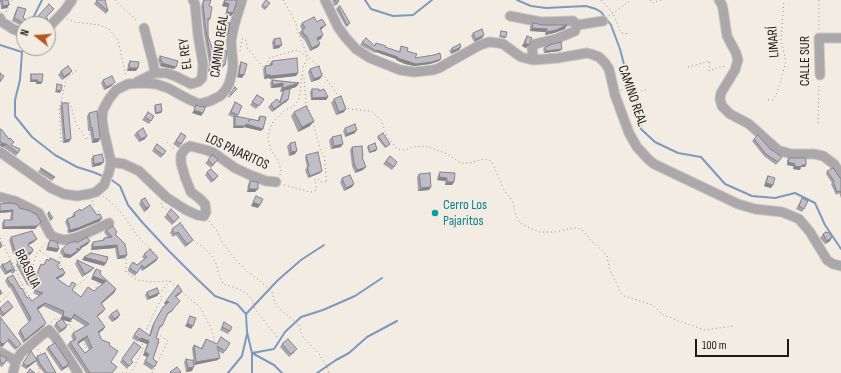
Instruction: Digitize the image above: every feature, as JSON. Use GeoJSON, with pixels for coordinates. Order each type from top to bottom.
{"type":"FeatureCollection","features":[{"type":"Feature","properties":{"kind":"street"},"geometry":{"type":"LineString","coordinates":[[56,20],[72,0]]}},
{"type":"Feature","properties":{"kind":"street","name":"EL REY"},"geometry":{"type":"LineString","coordinates":[[155,73],[166,73],[191,84],[195,84],[202,78],[204,64],[198,35],[195,4],[193,0]]}},
{"type":"Feature","properties":{"kind":"street","name":"CAMINO REAL"},"geometry":{"type":"LineString","coordinates":[[130,84],[149,83],[163,86],[200,104],[220,96],[229,84],[232,74],[233,65],[231,42],[242,0]]}},
{"type":"Feature","properties":{"kind":"street","name":"CAMINO REAL"},"geometry":{"type":"LineString","coordinates":[[325,0],[338,27],[356,49],[370,58],[400,70],[414,72],[440,68],[488,42],[503,44],[521,57],[534,60],[582,54],[591,54],[599,57],[609,68],[615,95],[629,133],[637,147],[648,159],[654,164],[738,204],[755,209],[782,212],[799,219],[810,232],[827,260],[833,264],[841,266]]}},
{"type":"Feature","properties":{"kind":"street"},"geometry":{"type":"LineString","coordinates":[[719,0],[723,9],[727,36],[738,56],[736,67],[720,96],[720,103],[724,109],[730,114],[749,124],[778,150],[791,154],[814,154],[823,156],[834,164],[841,175]]}},
{"type":"Feature","properties":{"kind":"street"},"geometry":{"type":"LineString","coordinates":[[510,16],[541,22],[573,21],[577,25],[603,22]]}},
{"type":"Feature","properties":{"kind":"street"},"geometry":{"type":"LineString","coordinates":[[1,20],[16,30]]}},
{"type":"Feature","properties":{"kind":"street"},"geometry":{"type":"LineString","coordinates":[[534,60],[532,49],[535,44],[556,39],[575,31],[577,25]]}},
{"type":"Feature","properties":{"kind":"street"},"geometry":{"type":"LineString","coordinates":[[0,152],[51,188],[64,194],[78,196],[93,193],[104,185],[111,162],[102,119],[109,99],[116,90],[155,73],[144,28]]}},
{"type":"Feature","properties":{"kind":"street"},"geometry":{"type":"LineString","coordinates":[[819,38],[841,38]]}},
{"type":"Feature","properties":{"kind":"street","name":"CALLE SUR"},"geometry":{"type":"LineString","coordinates":[[819,38],[820,75]]}},
{"type":"Feature","properties":{"kind":"street","name":"LOS PAJARITOS"},"geometry":{"type":"LineString","coordinates":[[204,216],[206,212],[205,204],[191,192],[181,163],[181,155],[185,149],[190,146],[214,153],[235,168],[250,175],[266,181],[276,182]]}},
{"type":"Feature","properties":{"kind":"street"},"geometry":{"type":"LineString","coordinates":[[111,162],[124,164],[139,172],[166,198],[186,210],[197,215],[204,216]]}},
{"type":"Feature","properties":{"kind":"street"},"geometry":{"type":"LineString","coordinates":[[0,197],[15,201],[39,213],[50,234],[60,239],[65,240],[78,237],[109,223]]}},
{"type":"Feature","properties":{"kind":"street"},"geometry":{"type":"LineString","coordinates":[[12,373],[16,361],[21,353],[49,330],[78,373]]}},
{"type":"Feature","properties":{"kind":"street"},"geometry":{"type":"LineString","coordinates":[[0,352],[16,361]]}},
{"type":"Feature","properties":{"kind":"path"},"geometry":{"type":"LineString","coordinates":[[1,20],[12,0]]}},
{"type":"Feature","properties":{"kind":"path"},"geometry":{"type":"LineString","coordinates":[[115,0],[144,28]]}},
{"type":"Feature","properties":{"kind":"path"},"geometry":{"type":"LineString","coordinates":[[283,0],[292,15],[309,58]]}},
{"type":"Feature","properties":{"kind":"path"},"geometry":{"type":"LineString","coordinates":[[601,0],[613,13],[621,33],[628,34]]}},
{"type":"Feature","properties":{"kind":"path"},"geometry":{"type":"LineString","coordinates":[[613,13],[631,0]]}},
{"type":"Feature","properties":{"kind":"path"},"geometry":{"type":"LineString","coordinates":[[650,0],[652,3],[661,0]]}},
{"type":"Feature","properties":{"kind":"path","name":"LIMARÍ"},"geometry":{"type":"LineString","coordinates":[[768,100],[773,100],[777,93],[786,62],[781,40],[784,0]]}},
{"type":"Feature","properties":{"kind":"path","name":"CALLE SUR"},"geometry":{"type":"LineString","coordinates":[[819,0],[819,38]]}},
{"type":"Feature","properties":{"kind":"path"},"geometry":{"type":"LineString","coordinates":[[60,16],[75,22],[99,25],[109,29],[118,40],[123,63],[130,84]]}},
{"type":"Feature","properties":{"kind":"path"},"geometry":{"type":"LineString","coordinates":[[240,52],[242,39],[246,40],[247,48],[263,66],[266,67],[269,58],[297,50],[317,65],[342,101]]}},
{"type":"Feature","properties":{"kind":"path"},"geometry":{"type":"LineString","coordinates":[[302,75],[304,77],[306,103],[311,114],[320,149],[324,156],[327,182],[321,182],[318,179],[314,180],[316,187],[315,191],[312,192],[276,182],[280,177],[281,170],[278,160],[271,150],[268,139],[273,122],[284,111],[294,106],[299,99],[302,75],[304,65],[309,58]]}},
{"type":"Feature","properties":{"kind":"path"},"geometry":{"type":"LineString","coordinates":[[688,67],[710,61],[710,71],[723,66],[731,77]]}},
{"type":"Feature","properties":{"kind":"path"},"geometry":{"type":"LineString","coordinates":[[61,142],[59,108],[62,102],[66,80],[75,71],[79,70]]}},
{"type":"Feature","properties":{"kind":"path","name":"CALLE SUR"},"geometry":{"type":"LineString","coordinates":[[818,123],[820,75]]}},
{"type":"Feature","properties":{"kind":"path"},"geometry":{"type":"LineString","coordinates":[[623,91],[641,91],[648,89]]}},
{"type":"Feature","properties":{"kind":"path"},"geometry":{"type":"LineString","coordinates":[[62,102],[70,103],[76,124],[86,140],[90,133]]}},
{"type":"Feature","properties":{"kind":"path"},"geometry":{"type":"LineString","coordinates":[[344,104],[348,108],[372,111],[380,120],[387,136],[397,149],[404,150],[426,146],[447,154],[461,163],[470,163],[483,159],[488,160],[493,164],[503,188],[510,198],[520,223],[539,232],[555,232],[573,228],[578,228],[583,231],[607,256],[610,270],[621,294],[624,296],[653,305],[663,315],[704,330],[734,326]]}},
{"type":"Feature","properties":{"kind":"path"},"geometry":{"type":"LineString","coordinates":[[93,193],[94,206],[90,209],[98,211],[103,221],[109,223]]}},
{"type":"Feature","properties":{"kind":"path"},"geometry":{"type":"LineString","coordinates":[[93,193],[111,202],[123,215],[138,237],[159,257]]}},
{"type":"Feature","properties":{"kind":"path"},"geometry":{"type":"LineString","coordinates":[[160,202],[163,208],[172,213]]}},
{"type":"Feature","properties":{"kind":"path"},"geometry":{"type":"LineString","coordinates":[[175,215],[179,218],[194,241],[213,257],[223,284],[239,289],[247,294],[253,301],[255,308],[277,337]]}},
{"type":"Feature","properties":{"kind":"path"},"geometry":{"type":"LineString","coordinates":[[204,216],[217,231],[222,242],[236,260],[272,292],[275,303],[284,313],[299,325],[304,337],[320,355],[327,366],[329,373]]}},
{"type":"Feature","properties":{"kind":"path"},"geometry":{"type":"LineString","coordinates":[[33,271],[36,255],[43,246],[54,237]]}},
{"type":"Feature","properties":{"kind":"path","name":"BRASILIA"},"geometry":{"type":"LineString","coordinates":[[0,238],[22,285],[30,298]]}},
{"type":"Feature","properties":{"kind":"path"},"geometry":{"type":"LineString","coordinates":[[63,273],[60,269],[60,254],[65,240]]}},
{"type":"Feature","properties":{"kind":"path"},"geometry":{"type":"LineString","coordinates":[[40,250],[50,258],[60,261]]}},
{"type":"Feature","properties":{"kind":"path"},"geometry":{"type":"LineString","coordinates":[[126,253],[126,272],[137,280],[151,282],[170,280],[199,306],[210,326],[214,338],[214,344]]}},
{"type":"Feature","properties":{"kind":"path"},"geometry":{"type":"LineString","coordinates":[[72,294],[75,288],[89,275]]}},
{"type":"Feature","properties":{"kind":"path"},"geometry":{"type":"LineString","coordinates":[[0,302],[28,280]]}},
{"type":"Feature","properties":{"kind":"path"},"geometry":{"type":"LineString","coordinates":[[144,337],[162,298],[159,294],[170,280]]}},
{"type":"Feature","properties":{"kind":"path"},"geometry":{"type":"LineString","coordinates":[[91,295],[99,282]]}},
{"type":"Feature","properties":{"kind":"path"},"geometry":{"type":"LineString","coordinates":[[0,290],[6,296]]}},
{"type":"Feature","properties":{"kind":"path"},"geometry":{"type":"LineString","coordinates":[[69,325],[75,317]]}},
{"type":"Feature","properties":{"kind":"path"},"geometry":{"type":"LineString","coordinates":[[56,318],[69,325],[76,331]]}},
{"type":"Feature","properties":{"kind":"path"},"geometry":{"type":"LineString","coordinates":[[152,373],[168,341],[161,336],[153,334]]}},
{"type":"Feature","properties":{"kind":"path"},"geometry":{"type":"LineString","coordinates":[[80,352],[86,348],[83,340]]}},
{"type":"Feature","properties":{"kind":"path"},"geometry":{"type":"LineString","coordinates":[[122,373],[131,373],[143,349],[142,340]]}},
{"type":"Feature","properties":{"kind":"path"},"geometry":{"type":"LineString","coordinates":[[33,342],[45,358]]}},
{"type":"Feature","properties":{"kind":"path"},"geometry":{"type":"LineString","coordinates":[[34,358],[40,370],[38,373]]}},
{"type":"Feature","properties":{"kind":"building"},"geometry":{"type":"Polygon","coordinates":[[[0,0],[8,0],[9,5],[3,6],[2,1],[0,0]]]}},
{"type":"Feature","properties":{"kind":"building"},"geometry":{"type":"Polygon","coordinates":[[[105,0],[108,11],[96,1],[105,0]]]}},
{"type":"Feature","properties":{"kind":"building"},"geometry":{"type":"Polygon","coordinates":[[[204,0],[211,0],[209,6],[212,7],[210,19],[208,18],[208,36],[212,48],[227,51],[225,65],[213,63],[214,68],[211,69],[203,4],[204,0]]]}},
{"type":"Feature","properties":{"kind":"building"},"geometry":{"type":"Polygon","coordinates":[[[225,0],[237,0],[233,13],[227,12],[229,4],[224,2],[225,0]]]}},
{"type":"Feature","properties":{"kind":"building"},"geometry":{"type":"Polygon","coordinates":[[[266,0],[270,3],[266,8],[262,5],[266,0]]]}},
{"type":"Feature","properties":{"kind":"building"},"geometry":{"type":"Polygon","coordinates":[[[49,4],[54,9],[47,16],[38,16],[49,4]]]}},
{"type":"Feature","properties":{"kind":"building"},"geometry":{"type":"Polygon","coordinates":[[[340,6],[350,23],[347,25],[338,7],[340,6]]]}},
{"type":"Feature","properties":{"kind":"building"},"geometry":{"type":"Polygon","coordinates":[[[18,7],[26,9],[24,16],[16,16],[16,19],[14,18],[18,7]]]}},
{"type":"Feature","properties":{"kind":"building"},"geometry":{"type":"Polygon","coordinates":[[[314,17],[317,22],[322,19],[326,25],[320,28],[323,35],[317,38],[320,44],[312,48],[302,30],[305,28],[302,23],[314,17]]]}},
{"type":"Feature","properties":{"kind":"building"},"geometry":{"type":"Polygon","coordinates":[[[223,21],[230,23],[228,34],[220,32],[223,21]]]}},
{"type":"Feature","properties":{"kind":"building"},"geometry":{"type":"Polygon","coordinates":[[[533,23],[543,25],[567,25],[547,32],[547,29],[532,28],[533,23]]]}},
{"type":"Feature","properties":{"kind":"building"},"geometry":{"type":"Polygon","coordinates":[[[482,29],[484,35],[476,39],[473,33],[482,29]]]}},
{"type":"Feature","properties":{"kind":"building"},"geometry":{"type":"Polygon","coordinates":[[[501,31],[507,32],[506,37],[500,36],[501,31]]]}},
{"type":"Feature","properties":{"kind":"building"},"geometry":{"type":"Polygon","coordinates":[[[527,36],[532,38],[529,45],[525,43],[527,36]]]}},
{"type":"Feature","properties":{"kind":"building"},"geometry":{"type":"Polygon","coordinates":[[[280,38],[282,45],[275,46],[274,39],[280,38]]]}},
{"type":"Feature","properties":{"kind":"building"},"geometry":{"type":"Polygon","coordinates":[[[366,38],[375,46],[376,43],[400,52],[401,46],[408,48],[407,51],[417,54],[415,58],[440,53],[441,59],[416,64],[377,50],[376,51],[362,42],[366,38]]]}},
{"type":"Feature","properties":{"kind":"building"},"geometry":{"type":"Polygon","coordinates":[[[561,42],[562,49],[546,51],[545,47],[561,42]]]}},
{"type":"Feature","properties":{"kind":"building"},"geometry":{"type":"Polygon","coordinates":[[[460,44],[461,47],[453,51],[452,48],[460,44]]]}},
{"type":"Feature","properties":{"kind":"building"},"geometry":{"type":"Polygon","coordinates":[[[160,56],[178,61],[176,67],[162,63],[160,56]]]}},
{"type":"Feature","properties":{"kind":"building"},"geometry":{"type":"Polygon","coordinates":[[[297,58],[298,73],[271,76],[266,75],[265,66],[272,65],[272,61],[297,58]]]}},
{"type":"Feature","properties":{"kind":"building"},"geometry":{"type":"Polygon","coordinates":[[[130,61],[139,62],[138,68],[129,68],[130,61]]]}},
{"type":"Feature","properties":{"kind":"building"},"geometry":{"type":"Polygon","coordinates":[[[241,62],[247,64],[244,75],[239,74],[241,62]]]}},
{"type":"Feature","properties":{"kind":"building"},"geometry":{"type":"Polygon","coordinates":[[[68,66],[72,71],[64,77],[61,71],[68,66]]]}},
{"type":"Feature","properties":{"kind":"building"},"geometry":{"type":"Polygon","coordinates":[[[319,66],[322,76],[314,79],[310,69],[319,66]]]}},
{"type":"Feature","properties":{"kind":"building"},"geometry":{"type":"Polygon","coordinates":[[[0,73],[4,76],[0,82],[0,73]]]}},
{"type":"Feature","properties":{"kind":"building"},"geometry":{"type":"Polygon","coordinates":[[[31,74],[43,74],[42,82],[37,82],[38,80],[31,80],[31,74]]]}},
{"type":"Feature","properties":{"kind":"building"},"geometry":{"type":"Polygon","coordinates":[[[112,76],[115,82],[106,87],[103,80],[112,76]]]}},
{"type":"Feature","properties":{"kind":"building"},"geometry":{"type":"Polygon","coordinates":[[[272,80],[299,83],[283,88],[283,83],[273,85],[272,80]]]}},
{"type":"Feature","properties":{"kind":"building"},"geometry":{"type":"Polygon","coordinates":[[[57,84],[62,85],[61,91],[56,90],[57,84]]]}},
{"type":"Feature","properties":{"kind":"building"},"geometry":{"type":"Polygon","coordinates":[[[235,87],[237,89],[231,95],[230,94],[235,87]]]}},
{"type":"Feature","properties":{"kind":"building"},"geometry":{"type":"Polygon","coordinates":[[[290,89],[288,100],[274,109],[271,104],[277,99],[280,103],[284,90],[290,89]]]}},
{"type":"Feature","properties":{"kind":"building"},"geometry":{"type":"Polygon","coordinates":[[[312,89],[319,89],[319,91],[324,89],[328,97],[312,98],[312,89]]]}},
{"type":"Feature","properties":{"kind":"building"},"geometry":{"type":"Polygon","coordinates":[[[257,95],[264,99],[259,106],[252,102],[257,95]]]}},
{"type":"Feature","properties":{"kind":"building"},"geometry":{"type":"Polygon","coordinates":[[[341,96],[346,109],[339,112],[334,99],[341,96]]]}},
{"type":"Feature","properties":{"kind":"building"},"geometry":{"type":"Polygon","coordinates":[[[235,102],[242,106],[238,115],[231,112],[235,102]]]}},
{"type":"Feature","properties":{"kind":"building"},"geometry":{"type":"Polygon","coordinates":[[[62,103],[68,103],[71,139],[65,140],[62,103]]]}},
{"type":"Feature","properties":{"kind":"building"},"geometry":{"type":"Polygon","coordinates":[[[161,104],[162,111],[156,113],[155,105],[161,104]]]}},
{"type":"Feature","properties":{"kind":"building"},"geometry":{"type":"Polygon","coordinates":[[[196,105],[202,107],[206,106],[203,113],[194,110],[196,105]]]}},
{"type":"Feature","properties":{"kind":"building"},"geometry":{"type":"Polygon","coordinates":[[[306,106],[314,121],[302,127],[294,112],[306,106]]]}},
{"type":"Feature","properties":{"kind":"building"},"geometry":{"type":"Polygon","coordinates":[[[97,111],[100,139],[94,139],[89,113],[97,111]]]}},
{"type":"Feature","properties":{"kind":"building"},"geometry":{"type":"Polygon","coordinates":[[[148,112],[154,116],[151,121],[145,117],[148,112]]]}},
{"type":"Feature","properties":{"kind":"building"},"geometry":{"type":"Polygon","coordinates":[[[235,116],[250,119],[248,122],[251,119],[259,121],[260,116],[266,117],[263,129],[246,124],[245,126],[235,126],[235,116]]]}},
{"type":"Feature","properties":{"kind":"building"},"geometry":{"type":"Polygon","coordinates":[[[355,124],[357,130],[347,134],[345,128],[355,124]]]}},
{"type":"Feature","properties":{"kind":"building"},"geometry":{"type":"Polygon","coordinates":[[[143,128],[147,136],[141,139],[137,132],[143,128]]]}},
{"type":"Feature","properties":{"kind":"building"},"geometry":{"type":"Polygon","coordinates":[[[0,129],[9,139],[10,138],[14,142],[11,145],[20,149],[18,153],[0,141],[0,129]]]}},
{"type":"Feature","properties":{"kind":"building"},"geometry":{"type":"Polygon","coordinates":[[[181,133],[186,136],[181,144],[176,141],[181,133]]]}},
{"type":"Feature","properties":{"kind":"building"},"geometry":{"type":"Polygon","coordinates":[[[383,133],[390,144],[386,147],[378,136],[383,133]]]}},
{"type":"Feature","properties":{"kind":"building"},"geometry":{"type":"Polygon","coordinates":[[[341,135],[343,144],[334,146],[332,137],[341,135]]]}},
{"type":"Feature","properties":{"kind":"building"},"geometry":{"type":"Polygon","coordinates":[[[758,135],[772,151],[782,157],[778,162],[766,154],[754,139],[758,135]]]}},
{"type":"Feature","properties":{"kind":"building"},"geometry":{"type":"Polygon","coordinates":[[[295,142],[297,151],[291,152],[290,143],[295,142]]]}},
{"type":"Feature","properties":{"kind":"building"},"geometry":{"type":"Polygon","coordinates":[[[375,143],[377,149],[370,152],[368,146],[375,143]]]}},
{"type":"Feature","properties":{"kind":"building"},"geometry":{"type":"Polygon","coordinates":[[[157,144],[166,151],[163,155],[154,148],[157,144]]]}},
{"type":"Feature","properties":{"kind":"building"},"geometry":{"type":"Polygon","coordinates":[[[362,146],[362,157],[366,167],[357,170],[354,163],[352,147],[362,146]]]}},
{"type":"Feature","properties":{"kind":"building"},"geometry":{"type":"Polygon","coordinates":[[[318,152],[322,171],[310,176],[307,167],[309,166],[306,155],[318,152]]]}},
{"type":"Feature","properties":{"kind":"building"},"geometry":{"type":"Polygon","coordinates":[[[102,154],[104,162],[94,164],[93,156],[102,154]]]}},
{"type":"Feature","properties":{"kind":"building"},"geometry":{"type":"Polygon","coordinates":[[[212,155],[218,159],[213,165],[208,160],[212,155]]]}},
{"type":"Feature","properties":{"kind":"building"},"geometry":{"type":"Polygon","coordinates":[[[390,156],[397,162],[394,167],[386,161],[390,156]]]}},
{"type":"Feature","properties":{"kind":"building"},"geometry":{"type":"Polygon","coordinates":[[[789,158],[805,158],[806,165],[802,165],[801,167],[794,166],[795,164],[788,162],[789,158]]]}},
{"type":"Feature","properties":{"kind":"building"},"geometry":{"type":"Polygon","coordinates":[[[41,168],[55,177],[54,178],[41,168]]]}},
{"type":"Feature","properties":{"kind":"building"},"geometry":{"type":"Polygon","coordinates":[[[833,168],[841,178],[841,193],[840,191],[837,192],[834,181],[827,171],[833,168]]]}},
{"type":"Feature","properties":{"kind":"building"},"geometry":{"type":"Polygon","coordinates":[[[211,169],[218,176],[213,180],[207,172],[211,169]]]}},
{"type":"Feature","properties":{"kind":"building"},"geometry":{"type":"Polygon","coordinates":[[[440,172],[455,173],[454,182],[447,182],[447,178],[439,177],[440,172]]]}},
{"type":"Feature","properties":{"kind":"building"},"geometry":{"type":"Polygon","coordinates":[[[430,173],[431,187],[421,188],[419,174],[430,173]]]}},
{"type":"Feature","properties":{"kind":"building"},"geometry":{"type":"Polygon","coordinates":[[[350,175],[354,184],[346,188],[342,178],[350,175]]]}},
{"type":"Feature","properties":{"kind":"building"},"geometry":{"type":"Polygon","coordinates":[[[768,176],[775,178],[773,185],[766,183],[768,176]]]}},
{"type":"Feature","properties":{"kind":"building"},"geometry":{"type":"Polygon","coordinates":[[[250,181],[258,182],[258,189],[249,189],[250,181]]]}},
{"type":"Feature","properties":{"kind":"building"},"geometry":{"type":"Polygon","coordinates":[[[256,196],[263,199],[260,205],[253,202],[256,196]]]}},
{"type":"Feature","properties":{"kind":"building"},"geometry":{"type":"Polygon","coordinates":[[[145,198],[150,206],[146,208],[141,200],[145,198]]]}},
{"type":"Feature","properties":{"kind":"building"},"geometry":{"type":"Polygon","coordinates":[[[802,198],[808,201],[804,209],[799,206],[802,198]]]}},
{"type":"Feature","properties":{"kind":"building"},"geometry":{"type":"Polygon","coordinates":[[[0,204],[16,204],[19,208],[37,215],[41,222],[37,226],[4,227],[4,220],[12,220],[13,210],[0,211],[0,204]]]}},
{"type":"Feature","properties":{"kind":"building"},"geometry":{"type":"Polygon","coordinates":[[[90,205],[97,215],[100,214],[102,218],[70,230],[67,219],[75,216],[74,213],[80,209],[81,211],[90,205]]]}},
{"type":"Feature","properties":{"kind":"building"},"geometry":{"type":"Polygon","coordinates":[[[171,209],[179,217],[174,222],[167,214],[171,209]]]}},
{"type":"Feature","properties":{"kind":"building"},"geometry":{"type":"Polygon","coordinates":[[[49,212],[53,218],[51,219],[48,213],[49,212]]]}},
{"type":"Feature","properties":{"kind":"building"},"geometry":{"type":"Polygon","coordinates":[[[180,223],[193,240],[187,244],[178,232],[175,234],[172,229],[180,223]]]}},
{"type":"Feature","properties":{"kind":"building"},"geometry":{"type":"Polygon","coordinates":[[[113,226],[117,232],[115,234],[125,244],[127,255],[119,256],[117,245],[93,247],[93,242],[112,237],[106,230],[113,226]]]}},
{"type":"Feature","properties":{"kind":"building"},"geometry":{"type":"Polygon","coordinates":[[[32,231],[37,239],[29,243],[28,246],[32,248],[33,251],[27,254],[36,277],[41,264],[44,265],[47,259],[49,261],[50,258],[60,263],[57,265],[60,270],[62,268],[65,273],[56,278],[69,287],[72,282],[76,284],[72,290],[81,297],[88,287],[94,291],[106,281],[93,276],[96,269],[101,271],[100,274],[116,289],[101,303],[105,309],[97,316],[105,327],[98,332],[102,340],[110,343],[109,345],[118,351],[111,362],[117,367],[112,373],[90,373],[70,342],[76,339],[73,333],[89,324],[74,314],[72,319],[63,316],[64,311],[45,303],[37,308],[46,323],[25,340],[20,330],[31,320],[31,318],[12,284],[11,285],[7,278],[13,275],[27,298],[29,297],[32,301],[43,293],[35,290],[37,286],[29,282],[18,262],[17,251],[15,251],[11,237],[32,231]],[[87,336],[78,342],[85,353],[92,348],[87,336]]]}},
{"type":"Feature","properties":{"kind":"building"},"geometry":{"type":"Polygon","coordinates":[[[829,232],[832,237],[827,241],[823,234],[829,232]]]}},
{"type":"Feature","properties":{"kind":"building"},"geometry":{"type":"Polygon","coordinates":[[[87,237],[90,241],[80,247],[81,249],[76,249],[79,250],[71,255],[65,254],[62,249],[69,243],[76,241],[77,243],[87,237]]]}},
{"type":"Feature","properties":{"kind":"building"},"geometry":{"type":"Polygon","coordinates":[[[50,240],[57,242],[59,249],[48,247],[50,240]]]}},
{"type":"Feature","properties":{"kind":"building"},"geometry":{"type":"Polygon","coordinates":[[[150,249],[158,258],[144,268],[142,265],[137,273],[130,268],[133,262],[137,265],[147,257],[144,254],[150,249]]]}},
{"type":"Feature","properties":{"kind":"building"},"geometry":{"type":"Polygon","coordinates":[[[91,253],[108,257],[106,263],[84,257],[91,253]]]}},
{"type":"Feature","properties":{"kind":"building"},"geometry":{"type":"Polygon","coordinates":[[[77,260],[94,268],[85,274],[77,260]]]}},
{"type":"Feature","properties":{"kind":"building"},"geometry":{"type":"Polygon","coordinates":[[[10,261],[15,271],[12,269],[7,272],[2,264],[10,261]]]}},
{"type":"Feature","properties":{"kind":"building"},"geometry":{"type":"Polygon","coordinates":[[[178,285],[182,291],[175,296],[180,301],[173,310],[168,313],[162,326],[160,326],[156,338],[159,339],[159,342],[153,359],[157,362],[154,367],[145,361],[149,354],[145,352],[149,341],[140,339],[134,335],[139,328],[150,336],[154,323],[163,307],[169,302],[166,301],[178,285]]]}},
{"type":"Feature","properties":{"kind":"building"},"geometry":{"type":"Polygon","coordinates":[[[157,288],[159,293],[149,297],[147,292],[157,288]]]}},
{"type":"Feature","properties":{"kind":"building"},"geometry":{"type":"Polygon","coordinates":[[[8,301],[13,307],[4,314],[0,308],[8,301]]]}},
{"type":"Feature","properties":{"kind":"building"},"geometry":{"type":"Polygon","coordinates":[[[117,310],[120,315],[114,319],[111,314],[117,310]]]}},
{"type":"Feature","properties":{"kind":"building"},"geometry":{"type":"Polygon","coordinates":[[[190,316],[196,318],[193,326],[187,323],[190,316]]]}},
{"type":"Feature","properties":{"kind":"building"},"geometry":{"type":"Polygon","coordinates":[[[0,317],[21,344],[17,348],[9,339],[4,344],[0,342],[0,317]]]}},
{"type":"Feature","properties":{"kind":"building"},"geometry":{"type":"Polygon","coordinates":[[[62,319],[67,326],[61,330],[56,323],[62,319]]]}},
{"type":"Feature","properties":{"kind":"building"},"geometry":{"type":"Polygon","coordinates":[[[224,322],[232,327],[230,331],[222,327],[224,322]]]}},
{"type":"Feature","properties":{"kind":"building"},"geometry":{"type":"Polygon","coordinates":[[[221,337],[230,343],[225,351],[217,346],[220,358],[196,362],[194,345],[202,349],[206,339],[217,344],[221,337]]]}},
{"type":"Feature","properties":{"kind":"building"},"geometry":{"type":"Polygon","coordinates":[[[288,339],[297,349],[291,354],[282,344],[288,339]]]}},
{"type":"Feature","properties":{"kind":"building"},"geometry":{"type":"Polygon","coordinates":[[[134,342],[141,347],[131,360],[133,362],[129,366],[122,359],[134,342]]]}},
{"type":"Feature","properties":{"kind":"building"},"geometry":{"type":"Polygon","coordinates":[[[55,343],[69,364],[63,368],[48,347],[55,343]]]}},
{"type":"Feature","properties":{"kind":"building"},"geometry":{"type":"Polygon","coordinates":[[[31,351],[37,360],[27,366],[23,363],[31,351]]]}},
{"type":"Feature","properties":{"kind":"building"},"geometry":{"type":"Polygon","coordinates":[[[45,353],[56,373],[47,373],[40,364],[37,356],[45,353]]]}},
{"type":"Feature","properties":{"kind":"building"},"geometry":{"type":"Polygon","coordinates":[[[0,355],[7,358],[4,364],[0,361],[0,355]]]}},
{"type":"Feature","properties":{"kind":"building"},"geometry":{"type":"Polygon","coordinates":[[[186,359],[193,360],[194,367],[188,368],[186,359]]]}},
{"type":"Feature","properties":{"kind":"building"},"geometry":{"type":"Polygon","coordinates":[[[177,367],[181,372],[170,372],[177,367]]]}},
{"type":"Feature","properties":{"kind":"building"},"geometry":{"type":"Polygon","coordinates":[[[30,369],[35,373],[27,373],[30,369]]]}},
{"type":"Feature","properties":{"kind":"waterway"},"geometry":{"type":"LineString","coordinates":[[34,16],[42,0]]}},
{"type":"Feature","properties":{"kind":"waterway"},"geometry":{"type":"LineString","coordinates":[[365,0],[371,9],[393,16],[413,15],[432,0]]}},
{"type":"Feature","properties":{"kind":"waterway"},"geometry":{"type":"LineString","coordinates":[[517,0],[531,6],[546,8],[586,6],[601,12],[611,25],[620,49],[627,76],[636,97],[641,129],[655,142],[678,153],[701,157],[725,184],[752,196],[775,198],[795,193],[815,203],[825,225],[841,249]]}},
{"type":"Feature","properties":{"kind":"waterway"},"geometry":{"type":"LineString","coordinates":[[0,45],[16,50]]}},
{"type":"Feature","properties":{"kind":"waterway"},"geometry":{"type":"LineString","coordinates":[[22,56],[20,80],[15,100],[15,116],[32,137],[55,155],[77,167],[105,177]]}},
{"type":"Feature","properties":{"kind":"waterway"},"geometry":{"type":"LineString","coordinates":[[109,178],[120,186],[128,205],[142,222],[193,275],[215,296],[237,304],[246,314],[247,332],[252,353],[274,365],[282,373]]}},
{"type":"Feature","properties":{"kind":"waterway"},"geometry":{"type":"LineString","coordinates":[[246,314],[278,280],[301,260],[324,245]]}},
{"type":"Feature","properties":{"kind":"waterway"},"geometry":{"type":"LineString","coordinates":[[252,373],[252,353],[274,349],[285,332],[301,317],[323,310],[355,296],[382,278]]}},
{"type":"Feature","properties":{"kind":"waterway"},"geometry":{"type":"LineString","coordinates":[[317,373],[349,353],[367,337],[397,321]]}},
{"type":"Feature","properties":{"kind":"waterway"},"geometry":{"type":"LineString","coordinates":[[228,373],[242,356],[247,334]]}},
{"type":"Feature","properties":{"kind":"place","name":"Cerro Los Pajaritos"},"geometry":{"type":"Point","coordinates":[435,213]}}]}
